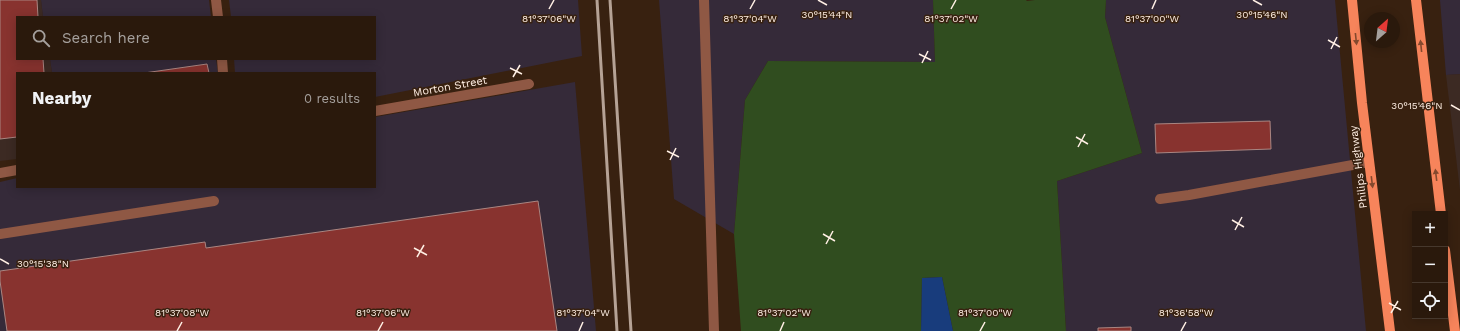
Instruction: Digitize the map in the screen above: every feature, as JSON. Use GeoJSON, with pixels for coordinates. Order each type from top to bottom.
{"type":"FeatureCollection","features":[{"type":"Feature","properties":{"kind":"main road","name":"Philips Highway"},"geometry":{"type":"LineString","coordinates":[[1352,0],[1369,162],[1390,331]]}},
{"type":"Feature","properties":{"kind":"main road"},"geometry":{"type":"LineString","coordinates":[[1416,0],[1441,211]]}},
{"type":"Feature","properties":{"kind":"main road"},"geometry":{"type":"LineString","coordinates":[[1448,274],[1455,331]]}},
{"type":"Feature","properties":{"kind":"street"},"geometry":{"type":"LineString","coordinates":[[216,0],[218,16]]}},
{"type":"Feature","properties":{"kind":"street"},"geometry":{"type":"LineString","coordinates":[[704,0],[714,331]]}},
{"type":"Feature","properties":{"kind":"street"},"geometry":{"type":"LineString","coordinates":[[222,60],[224,72]]}},
{"type":"Feature","properties":{"kind":"street","name":"Morton Street"},"geometry":{"type":"LineString","coordinates":[[376,111],[529,84]]}},
{"type":"Feature","properties":{"kind":"street"},"geometry":{"type":"LineString","coordinates":[[1160,199],[1369,162]]}},
{"type":"Feature","properties":{"kind":"street"},"geometry":{"type":"LineString","coordinates":[[0,173],[16,170]]}},
{"type":"Feature","properties":{"kind":"street"},"geometry":{"type":"LineString","coordinates":[[0,234],[214,201]]}},
{"type":"Feature","properties":{"kind":"shaded area"},"geometry":{"type":"Polygon","coordinates":[[[0,0],[41,0],[43,16],[16,16],[16,60],[50,60],[52,72],[16,72],[16,159],[0,161],[0,0]]]}},
{"type":"Feature","properties":{"kind":"shaded area"},"geometry":{"type":"Polygon","coordinates":[[[41,0],[209,0],[211,16],[43,16],[41,0]]]}},
{"type":"Feature","properties":{"kind":"shaded area"},"geometry":{"type":"Polygon","coordinates":[[[229,0],[578,0],[582,56],[376,97],[376,72],[235,72],[234,60],[376,60],[376,16],[231,16],[229,0]]]}},
{"type":"Feature","properties":{"kind":"shaded area"},"geometry":{"type":"Polygon","coordinates":[[[659,0],[933,0],[935,62],[768,61],[745,100],[734,234],[674,199],[659,0]]]}},
{"type":"Feature","properties":{"kind":"shaded area"},"geometry":{"type":"Polygon","coordinates":[[[1106,0],[1335,0],[1366,331],[1066,331],[1057,181],[1142,153],[1105,17],[1106,0]]]}},
{"type":"Feature","properties":{"kind":"shaded area"},"geometry":{"type":"Polygon","coordinates":[[[1440,0],[1460,0],[1460,74],[1446,75],[1440,0]]]}},
{"type":"Feature","properties":{"kind":"shaded area"},"geometry":{"type":"Polygon","coordinates":[[[50,60],[216,60],[218,72],[52,72],[50,60]]]}},
{"type":"Feature","properties":{"kind":"shaded area"},"geometry":{"type":"Polygon","coordinates":[[[1460,74],[1460,190],[1446,75],[1460,74]]]}},
{"type":"Feature","properties":{"kind":"shaded area"},"geometry":{"type":"Polygon","coordinates":[[[575,82],[596,331],[0,331],[0,182],[16,178],[16,188],[376,188],[376,117],[575,82]]]}},
{"type":"Feature","properties":{"kind":"green space"},"geometry":{"type":"Polygon","coordinates":[[[933,0],[1106,0],[1105,17],[1142,153],[1057,181],[1066,331],[953,331],[942,277],[922,278],[921,331],[741,331],[734,234],[745,100],[768,61],[935,62],[933,0]]]}},
{"type":"Feature","properties":{"kind":"water"},"geometry":{"type":"Polygon","coordinates":[[[942,277],[953,331],[921,331],[922,278],[942,277]]]}},
{"type":"Feature","properties":{"kind":"building"},"geometry":{"type":"Polygon","coordinates":[[[0,0],[37,0],[38,16],[16,16],[16,60],[43,60],[44,72],[16,72],[16,137],[0,139],[0,0]]]}},
{"type":"Feature","properties":{"kind":"building"},"geometry":{"type":"Polygon","coordinates":[[[207,64],[209,72],[151,72],[207,64]]]}},
{"type":"Feature","properties":{"kind":"building"},"geometry":{"type":"Polygon","coordinates":[[[1270,121],[1271,149],[1156,153],[1155,124],[1270,121]]]}},
{"type":"Feature","properties":{"kind":"building"},"geometry":{"type":"Polygon","coordinates":[[[538,201],[557,331],[7,331],[0,271],[205,242],[206,248],[538,201]]]}},
{"type":"Feature","properties":{"kind":"building"},"geometry":{"type":"Polygon","coordinates":[[[1131,327],[1131,331],[1098,331],[1098,328],[1131,327]]]}},
{"type":"Feature","properties":{"kind":"railway"},"geometry":{"type":"LineString","coordinates":[[597,0],[617,331]]}},
{"type":"Feature","properties":{"kind":"railway"},"geometry":{"type":"LineString","coordinates":[[610,0],[631,331]]}}]}
